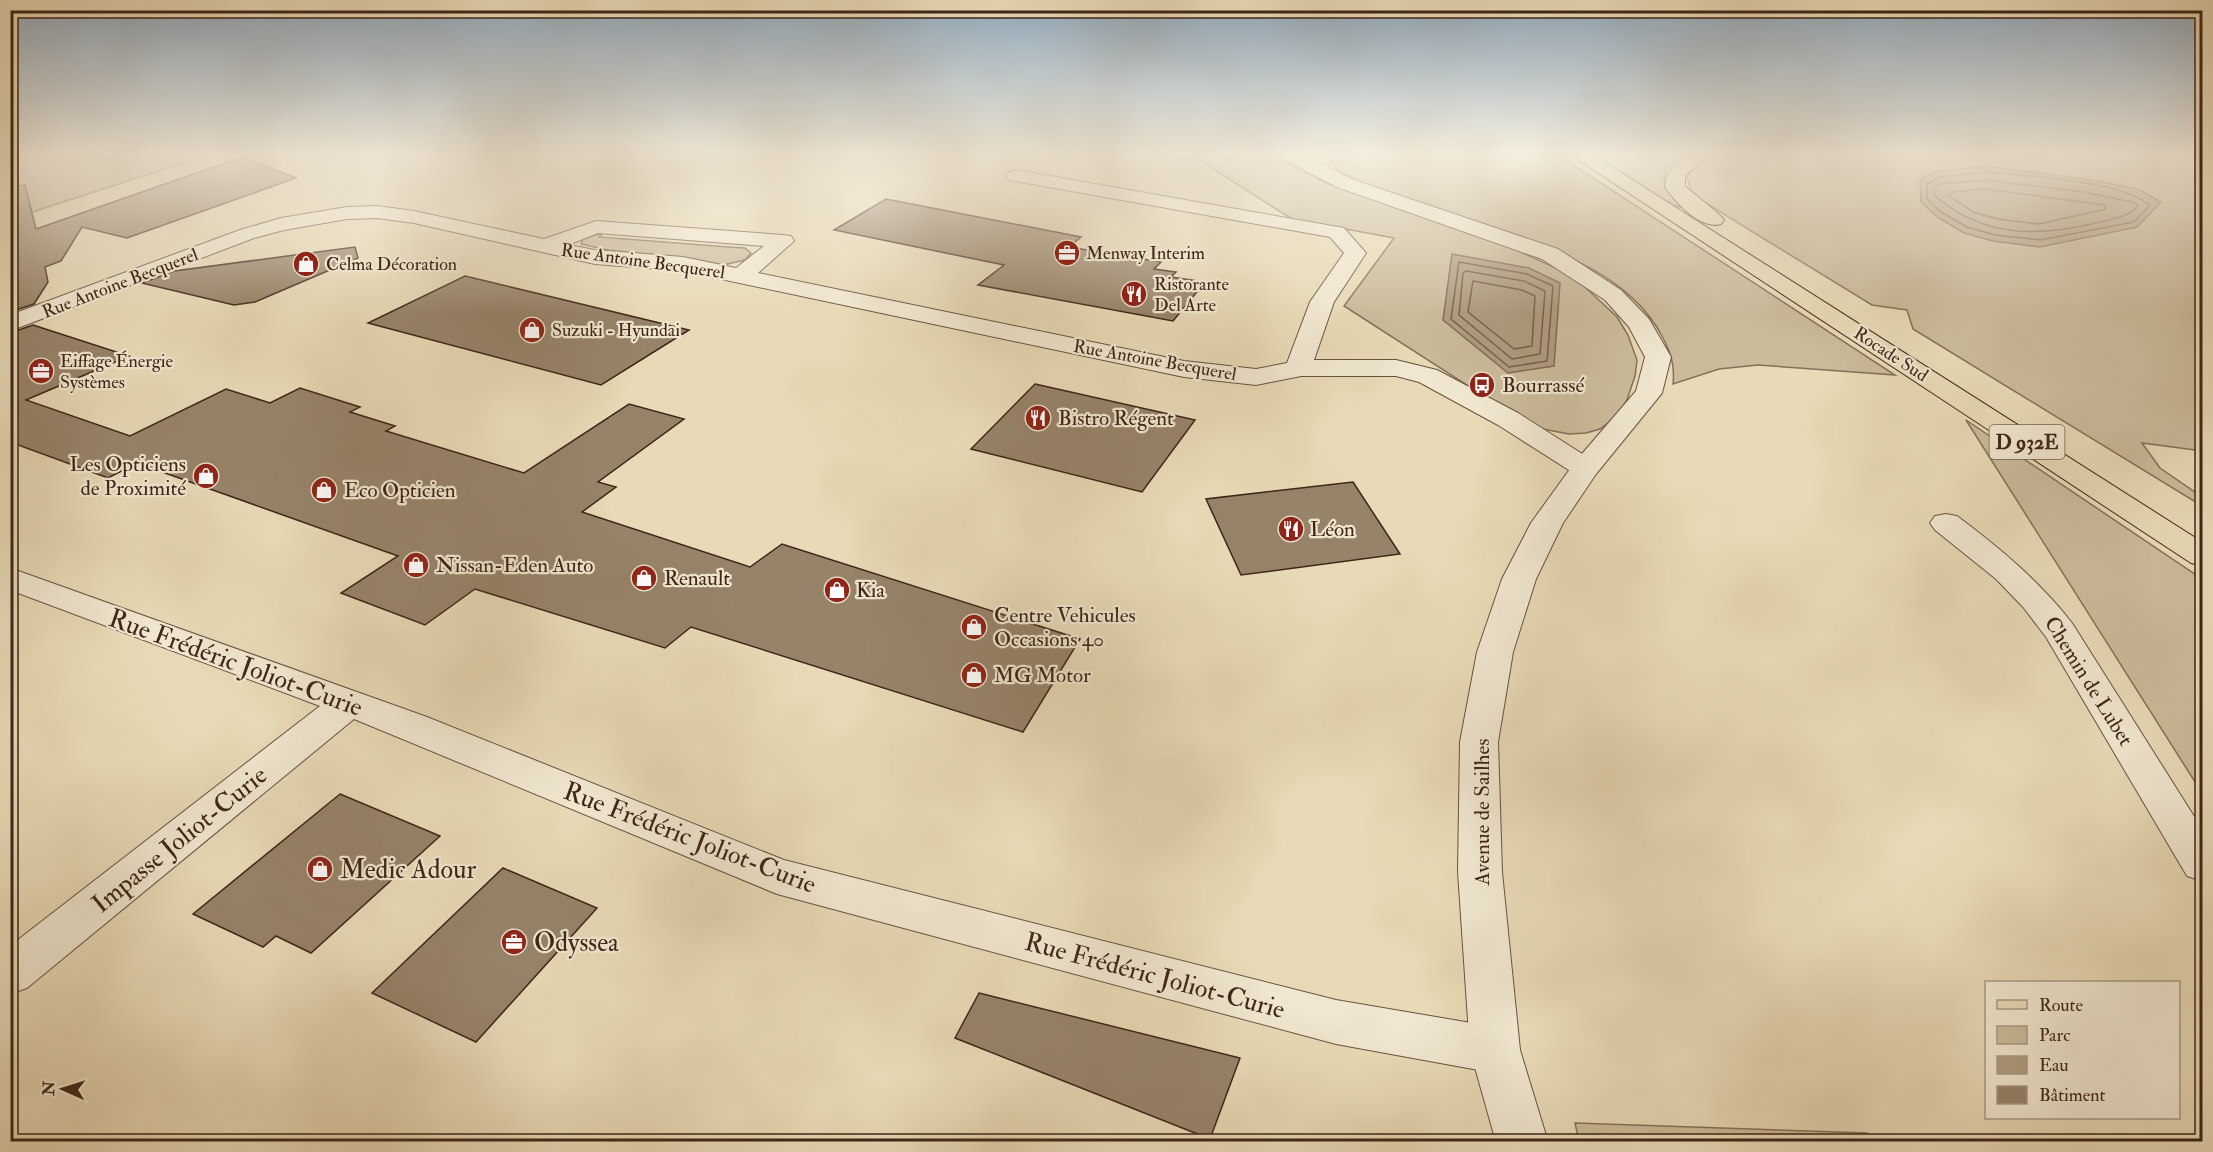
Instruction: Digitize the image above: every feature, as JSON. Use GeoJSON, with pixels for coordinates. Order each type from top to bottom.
{"type":"FeatureCollection","features":[{"type":"Feature","properties":{"kind":"main road","name":"Rocade Sud"},"geometry":{"type":"LineString","coordinates":[[1661,207],[2202,556]]}},
{"type":"Feature","properties":{"kind":"main road"},"geometry":{"type":"LineString","coordinates":[[1695,207],[1825,299],[1852,328]]}},
{"type":"Feature","properties":{"kind":"street"},"geometry":{"type":"LineString","coordinates":[[1193,207],[1338,232],[1355,253],[1322,302],[1298,368]]}},
{"type":"Feature","properties":{"kind":"street","name":"Avenue de Sailhes"},"geometry":{"type":"LineString","coordinates":[[1413,207],[1550,254],[1587,276],[1613,295],[1640,324],[1658,357],[1649,393],[1585,468],[1547,523],[1519,579],[1495,652],[1479,742],[1480,872],[1495,1050],[1522,1142]]}},
{"type":"Feature","properties":{"kind":"street","name":"Rue Antoine Becquerel"},"geometry":{"type":"LineString","coordinates":[[10,324],[247,234],[315,217],[377,212],[414,217],[595,257],[683,264],[1184,369],[1252,376],[1284,375],[1298,368],[1396,368],[1428,376],[1508,419],[1585,468]]}},
{"type":"Feature","properties":{"kind":"street","name":"Rue Antoine Becquerel"},"geometry":{"type":"LineString","coordinates":[[545,246],[596,227],[783,241],[740,276]]}},
{"type":"Feature","properties":{"kind":"street","name":"Chemin de Lubet"},"geometry":{"type":"LineString","coordinates":[[1946,523],[1979,547],[2039,602],[2060,631],[2202,864]]}},
{"type":"Feature","properties":{"kind":"street","name":"Rue Frédéric Joliot-Curie"},"geometry":{"type":"LineString","coordinates":[[10,578],[413,727],[777,876],[1336,1022],[1495,1050]]}},
{"type":"Feature","properties":{"kind":"street","name":"Impasse Joliot-Curie"},"geometry":{"type":"LineString","coordinates":[[10,974],[348,704]]}},
{"type":"Feature","properties":{"kind":"green space"},"geometry":{"type":"Polygon","coordinates":[[[11,207],[49,207],[11,219],[11,207]]]}},
{"type":"Feature","properties":{"kind":"green space"},"geometry":{"type":"Polygon","coordinates":[[[1273,207],[1395,207],[1508,246],[1562,271],[1585,287],[1617,317],[1628,335],[1637,360],[1635,376],[1627,400],[1616,417],[1600,429],[1586,433],[1569,434],[1532,427],[1344,306],[1394,238],[1292,219],[1273,207]]]}},
{"type":"Feature","properties":{"kind":"green space"},"geometry":{"type":"Polygon","coordinates":[[[1430,207],[1637,207],[1895,375],[1758,365],[1719,369],[1673,384],[1672,359],[1662,336],[1646,313],[1627,293],[1604,276],[1578,262],[1430,207]]]}},
{"type":"Feature","properties":{"kind":"green space"},"geometry":{"type":"Polygon","coordinates":[[[1712,207],[2202,207],[2202,460],[2195,450],[2142,443],[2160,468],[2202,497],[2202,506],[1913,329],[1907,310],[1872,305],[1712,207]]]}},
{"type":"Feature","properties":{"kind":"green space"},"geometry":{"type":"Polygon","coordinates":[[[604,232],[599,237],[745,248],[751,253],[745,260],[723,265],[693,259],[608,250],[581,244],[583,239],[604,232]]]}},
{"type":"Feature","properties":{"kind":"green space"},"geometry":{"type":"Polygon","coordinates":[[[1966,420],[2202,579],[2202,793],[1966,420]]]}},
{"type":"Feature","properties":{"kind":"green space"},"geometry":{"type":"Polygon","coordinates":[[[1575,1123],[1867,1133],[1871,1141],[1579,1141],[1575,1123]]]}},
{"type":"Feature","properties":{"kind":"water"},"geometry":{"type":"Polygon","coordinates":[[[1926,207],[2156,207],[2137,227],[2040,247],[1993,241],[1964,233],[1937,217],[1926,207]]]}},
{"type":"Feature","properties":{"kind":"water"},"geometry":{"type":"Polygon","coordinates":[[[1452,254],[1529,268],[1560,283],[1554,366],[1508,373],[1443,320],[1452,254]]]}},
{"type":"Feature","properties":{"kind":"building"},"geometry":{"type":"Polygon","coordinates":[[[10,207],[30,207],[36,229],[100,207],[215,207],[127,238],[82,227],[61,261],[45,267],[48,282],[34,304],[10,312],[10,207]]]}},
{"type":"Feature","properties":{"kind":"building"},"geometry":{"type":"Polygon","coordinates":[[[873,207],[926,207],[1081,237],[1069,247],[1161,262],[1154,269],[1176,272],[1171,277],[1205,282],[1173,321],[978,285],[1004,265],[834,230],[873,207]]]}},
{"type":"Feature","properties":{"kind":"building"},"geometry":{"type":"Polygon","coordinates":[[[355,247],[358,258],[255,302],[234,305],[142,283],[174,271],[355,247]]]}},
{"type":"Feature","properties":{"kind":"building"},"geometry":{"type":"Polygon","coordinates":[[[465,276],[689,330],[601,385],[368,323],[465,276]]]}},
{"type":"Feature","properties":{"kind":"building"},"geometry":{"type":"Polygon","coordinates":[[[33,325],[129,356],[26,400],[130,436],[226,389],[270,403],[300,388],[360,407],[350,412],[395,426],[386,431],[524,473],[629,404],[684,419],[598,482],[616,487],[582,512],[750,567],[782,544],[1080,639],[1023,732],[691,627],[665,648],[475,589],[425,625],[341,593],[398,556],[137,463],[108,478],[10,442],[10,333],[33,325]]]}},
{"type":"Feature","properties":{"kind":"building"},"geometry":{"type":"Polygon","coordinates":[[[1035,384],[1195,420],[1142,492],[971,449],[1035,384]]]}},
{"type":"Feature","properties":{"kind":"building"},"geometry":{"type":"Polygon","coordinates":[[[1353,482],[1400,554],[1241,575],[1206,499],[1353,482]]]}},
{"type":"Feature","properties":{"kind":"building"},"geometry":{"type":"Polygon","coordinates":[[[340,794],[440,836],[311,953],[276,936],[263,947],[193,914],[340,794]]]}},
{"type":"Feature","properties":{"kind":"building"},"geometry":{"type":"Polygon","coordinates":[[[503,868],[597,908],[476,1042],[372,993],[503,868]]]}},
{"type":"Feature","properties":{"kind":"building"},"geometry":{"type":"Polygon","coordinates":[[[979,993],[1240,1058],[1210,1139],[955,1038],[979,993]]]}},
{"type":"Feature","properties":{"kind":"place","name":"Menway Interim"},"geometry":{"type":"Point","coordinates":[1067,253]}},
{"type":"Feature","properties":{"kind":"place","name":"Celma Décoration"},"geometry":{"type":"Point","coordinates":[306,264]}},
{"type":"Feature","properties":{"kind":"place","name":"Ristorante Del Arte"},"geometry":{"type":"Point","coordinates":[1134,294]}},
{"type":"Feature","properties":{"kind":"place","name":"Suzuki - Hyundai"},"geometry":{"type":"Point","coordinates":[532,330]}},
{"type":"Feature","properties":{"kind":"place","name":"Eiffage Énergie Systèmes"},"geometry":{"type":"Point","coordinates":[41,371]}},
{"type":"Feature","properties":{"kind":"place","name":"Bourrassé"},"geometry":{"type":"Point","coordinates":[1482,385]}},
{"type":"Feature","properties":{"kind":"place","name":"Bistro Régent"},"geometry":{"type":"Point","coordinates":[1038,418]}},
{"type":"Feature","properties":{"kind":"place","name":"Les Opticiens de Proximité"},"geometry":{"type":"Point","coordinates":[206,476]}},
{"type":"Feature","properties":{"kind":"place","name":"Eco Opticien"},"geometry":{"type":"Point","coordinates":[324,490]}},
{"type":"Feature","properties":{"kind":"place","name":"Léon"},"geometry":{"type":"Point","coordinates":[1291,529]}},
{"type":"Feature","properties":{"kind":"place","name":"Nissan-Eden Auto"},"geometry":{"type":"Point","coordinates":[416,565]}},
{"type":"Feature","properties":{"kind":"place","name":"Renault"},"geometry":{"type":"Point","coordinates":[644,578]}},
{"type":"Feature","properties":{"kind":"place","name":"Kia"},"geometry":{"type":"Point","coordinates":[837,590]}},
{"type":"Feature","properties":{"kind":"place","name":"Centre Vehicules Occasions 40"},"geometry":{"type":"Point","coordinates":[974,627]}},
{"type":"Feature","properties":{"kind":"place","name":"MG Motor"},"geometry":{"type":"Point","coordinates":[974,675]}},
{"type":"Feature","properties":{"kind":"place","name":"Medic Adour"},"geometry":{"type":"Point","coordinates":[320,869]}},
{"type":"Feature","properties":{"kind":"place","name":"Odyssea"},"geometry":{"type":"Point","coordinates":[514,942]}}]}
